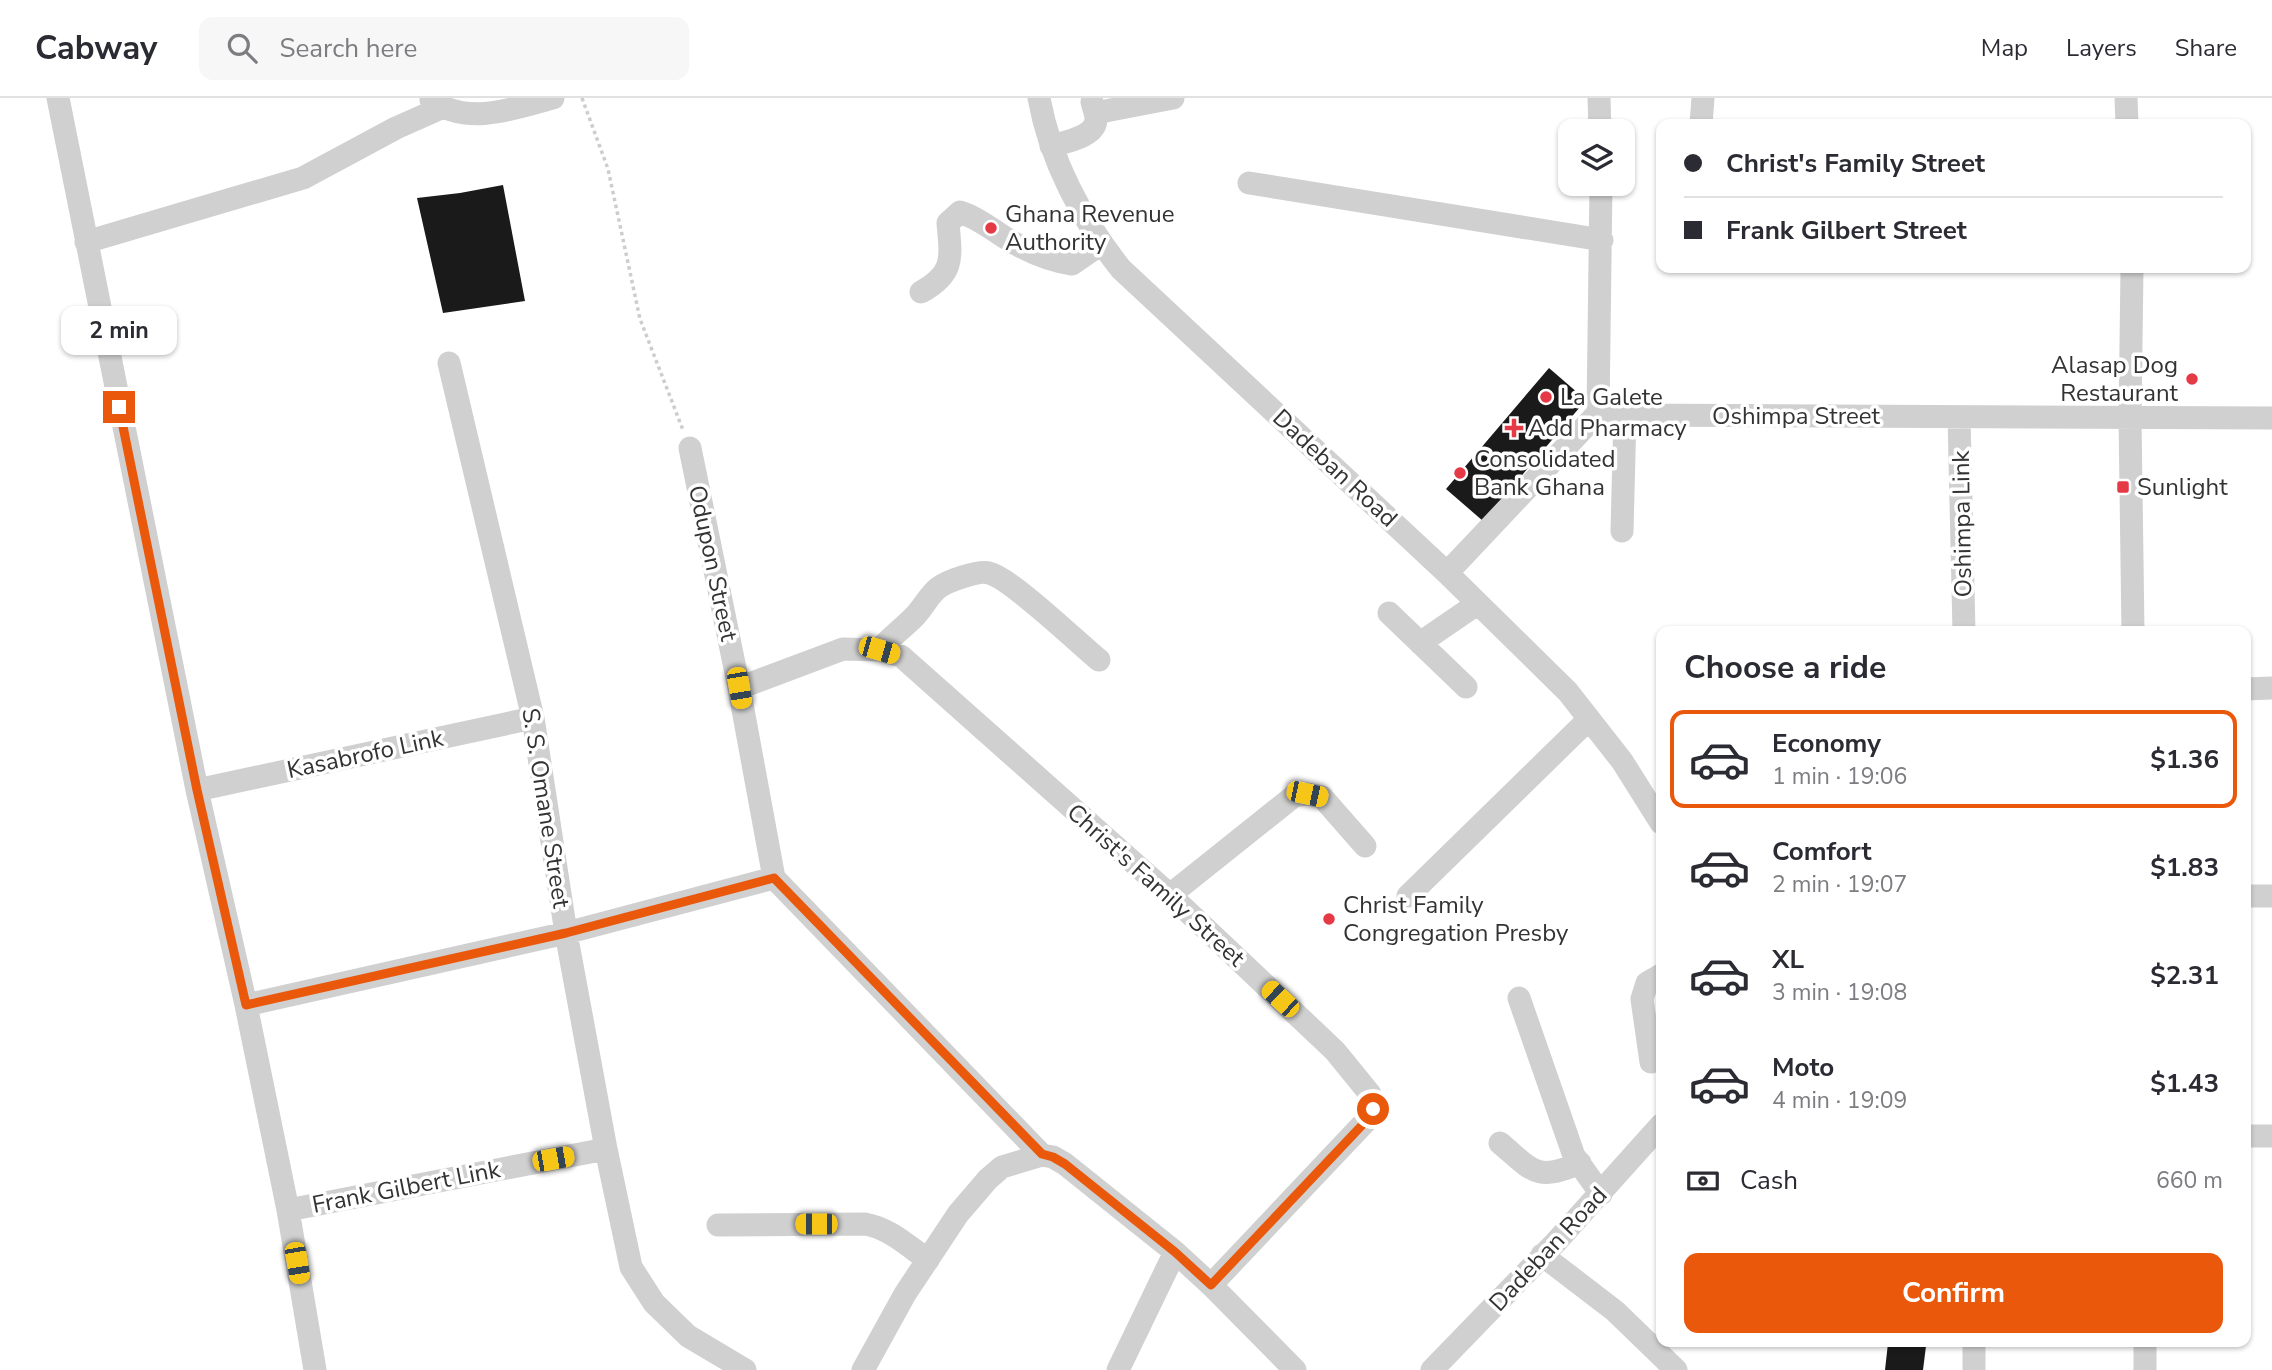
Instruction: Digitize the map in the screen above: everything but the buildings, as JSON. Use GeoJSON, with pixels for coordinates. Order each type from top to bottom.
{"type":"FeatureCollection","features":[{"type":"Feature","properties":{"kind":"street"},"geometry":{"type":"LineString","coordinates":[[58,98],[197,790],[246,1005],[288,1210],[316,1370]]}},
{"type":"Feature","properties":{"kind":"street"},"geometry":{"type":"LineString","coordinates":[[86,242],[303,178],[435,103],[463,112],[488,114],[553,98]]}},
{"type":"Feature","properties":{"kind":"street","name":"Dadeban Road"},"geometry":{"type":"LineString","coordinates":[[1039,98],[1051,146],[1067,182],[1101,244],[1121,269],[1447,573],[1568,692],[1622,761],[1656,815]]}},
{"type":"Feature","properties":{"kind":"street"},"geometry":{"type":"LineString","coordinates":[[1051,146],[1086,134],[1093,128],[1097,119],[1093,105],[1173,98]]}},
{"type":"Feature","properties":{"kind":"street"},"geometry":{"type":"LineString","coordinates":[[1599,98],[1600,119]]}},
{"type":"Feature","properties":{"kind":"street"},"geometry":{"type":"LineString","coordinates":[[1701,119],[1703,98]]}},
{"type":"Feature","properties":{"kind":"street"},"geometry":{"type":"LineString","coordinates":[[2126,98],[2127,119]]}},
{"type":"Feature","properties":{"kind":"street"},"geometry":{"type":"LineString","coordinates":[[1249,183],[1602,240]]}},
{"type":"Feature","properties":{"kind":"street"},"geometry":{"type":"LineString","coordinates":[[1447,573],[1598,413],[1601,196]]}},
{"type":"Feature","properties":{"kind":"street"},"geometry":{"type":"LineString","coordinates":[[921,292],[935,284],[951,260],[948,223],[960,212],[975,217],[1009,240],[1054,261],[1072,264],[1101,244]]}},
{"type":"Feature","properties":{"kind":"street"},"geometry":{"type":"LineString","coordinates":[[2132,273],[2130,418],[2133,626]]}},
{"type":"Feature","properties":{"kind":"street","name":"S. S. Omane Street"},"geometry":{"type":"LineString","coordinates":[[449,363],[533,718],[566,933],[631,1267],[654,1303],[688,1336],[745,1370]]}},
{"type":"Feature","properties":{"kind":"street","name":"Oshimpa Street"},"geometry":{"type":"LineString","coordinates":[[1598,413],[2272,418]]}},
{"type":"Feature","properties":{"kind":"street"},"geometry":{"type":"LineString","coordinates":[[1622,531],[1625,415]]}},
{"type":"Feature","properties":{"kind":"street","name":"Oshimpa Link"},"geometry":{"type":"LineString","coordinates":[[1959,417],[1964,626]]}},
{"type":"Feature","properties":{"kind":"street","name":"Odupon Street"},"geometry":{"type":"LineString","coordinates":[[690,448],[774,878]]}},
{"type":"Feature","properties":{"kind":"street"},"geometry":{"type":"LineString","coordinates":[[879,650],[898,629],[914,617],[939,588],[974,573],[988,572],[1019,592],[1099,660]]}},
{"type":"Feature","properties":{"kind":"street"},"geometry":{"type":"LineString","coordinates":[[1420,643],[1477,604]]}},
{"type":"Feature","properties":{"kind":"street"},"geometry":{"type":"LineString","coordinates":[[1389,613],[1466,687]]}},
{"type":"Feature","properties":{"kind":"street","name":"Christ's Family Street"},"geometry":{"type":"LineString","coordinates":[[739,688],[843,649],[879,650],[901,656],[1170,895],[1335,1051],[1370,1094],[1373,1109],[1366,1121],[1211,1285]]}},
{"type":"Feature","properties":{"kind":"street"},"geometry":{"type":"LineString","coordinates":[[2251,689],[2272,688]]}},
{"type":"Feature","properties":{"kind":"street","name":"Kasabrofo Link"},"geometry":{"type":"LineString","coordinates":[[197,790],[533,718]]}},
{"type":"Feature","properties":{"kind":"street"},"geometry":{"type":"LineString","coordinates":[[1408,896],[1589,719]]}},
{"type":"Feature","properties":{"kind":"street"},"geometry":{"type":"LineString","coordinates":[[1170,895],[1294,796],[1307,794],[1322,797],[1365,846]]}},
{"type":"Feature","properties":{"kind":"street"},"geometry":{"type":"LineString","coordinates":[[246,1005],[566,933],[774,878],[1042,1154],[1065,1164],[1175,1252],[1295,1370]]}},
{"type":"Feature","properties":{"kind":"street"},"geometry":{"type":"LineString","coordinates":[[2251,896],[2272,896]]}},
{"type":"Feature","properties":{"kind":"street"},"geometry":{"type":"LineString","coordinates":[[1651,1062],[1642,999],[1647,984],[1656,978]]}},
{"type":"Feature","properties":{"kind":"street"},"geometry":{"type":"LineString","coordinates":[[1519,998],[1574,1156],[1601,1194]]}},
{"type":"Feature","properties":{"kind":"street","name":"Dadeban Road"},"geometry":{"type":"LineString","coordinates":[[1432,1370],[1601,1194],[1656,1131]]}},
{"type":"Feature","properties":{"kind":"street"},"geometry":{"type":"LineString","coordinates":[[2251,1136],[2272,1136]]}},
{"type":"Feature","properties":{"kind":"street"},"geometry":{"type":"LineString","coordinates":[[1500,1143],[1527,1167],[1540,1172],[1556,1173],[1580,1163]]}},
{"type":"Feature","properties":{"kind":"street","name":"Frank Gilbert Link"},"geometry":{"type":"LineString","coordinates":[[288,1210],[606,1149]]}},
{"type":"Feature","properties":{"kind":"street"},"geometry":{"type":"LineString","coordinates":[[863,1370],[905,1294],[958,1214],[1002,1167],[1042,1154]]}},
{"type":"Feature","properties":{"kind":"street"},"geometry":{"type":"LineString","coordinates":[[718,1225],[877,1226],[928,1260]]}},
{"type":"Feature","properties":{"kind":"street"},"geometry":{"type":"LineString","coordinates":[[1118,1370],[1175,1252]]}},
{"type":"Feature","properties":{"kind":"street"},"geometry":{"type":"LineString","coordinates":[[1542,1255],[1615,1311],[1676,1370]]}},
{"type":"Feature","properties":{"kind":"street"},"geometry":{"type":"LineString","coordinates":[[1974,1347],[1975,1370]]}},
{"type":"Feature","properties":{"kind":"street"},"geometry":{"type":"LineString","coordinates":[[2145,1347],[2145,1370]]}},
{"type":"Feature","properties":{"kind":"path"},"geometry":{"type":"LineString","coordinates":[[582,98],[608,169],[640,319],[690,448]]}},
{"type":"Feature","properties":{"kind":"place","name":"Ghana Revenue Authority"},"geometry":{"type":"Point","coordinates":[991,228]}},
{"type":"Feature","properties":{"kind":"place","name":"Alasap Dog Restaurant"},"geometry":{"type":"Point","coordinates":[2192,379]}},
{"type":"Feature","properties":{"kind":"place","name":"La Galete"},"geometry":{"type":"Point","coordinates":[1546,397]}},
{"type":"Feature","properties":{"kind":"place","name":"Add Pharmacy"},"geometry":{"type":"Point","coordinates":[1514,428]}},
{"type":"Feature","properties":{"kind":"place","name":"Consolidated Bank Ghana"},"geometry":{"type":"Point","coordinates":[1460,473]}},
{"type":"Feature","properties":{"kind":"place","name":"Sunlight"},"geometry":{"type":"Point","coordinates":[2123,487]}},
{"type":"Feature","properties":{"kind":"place","name":"Christ Family Congregation Presby"},"geometry":{"type":"Point","coordinates":[1329,919]}},
{"type":"Feature","properties":{"kind":"route"},"geometry":{"type":"LineString","coordinates":[[119,407],[197,790],[246,1005],[566,933],[774,878],[1042,1154],[1065,1164],[1175,1252],[1211,1285],[1366,1121],[1373,1109]]}}]}
